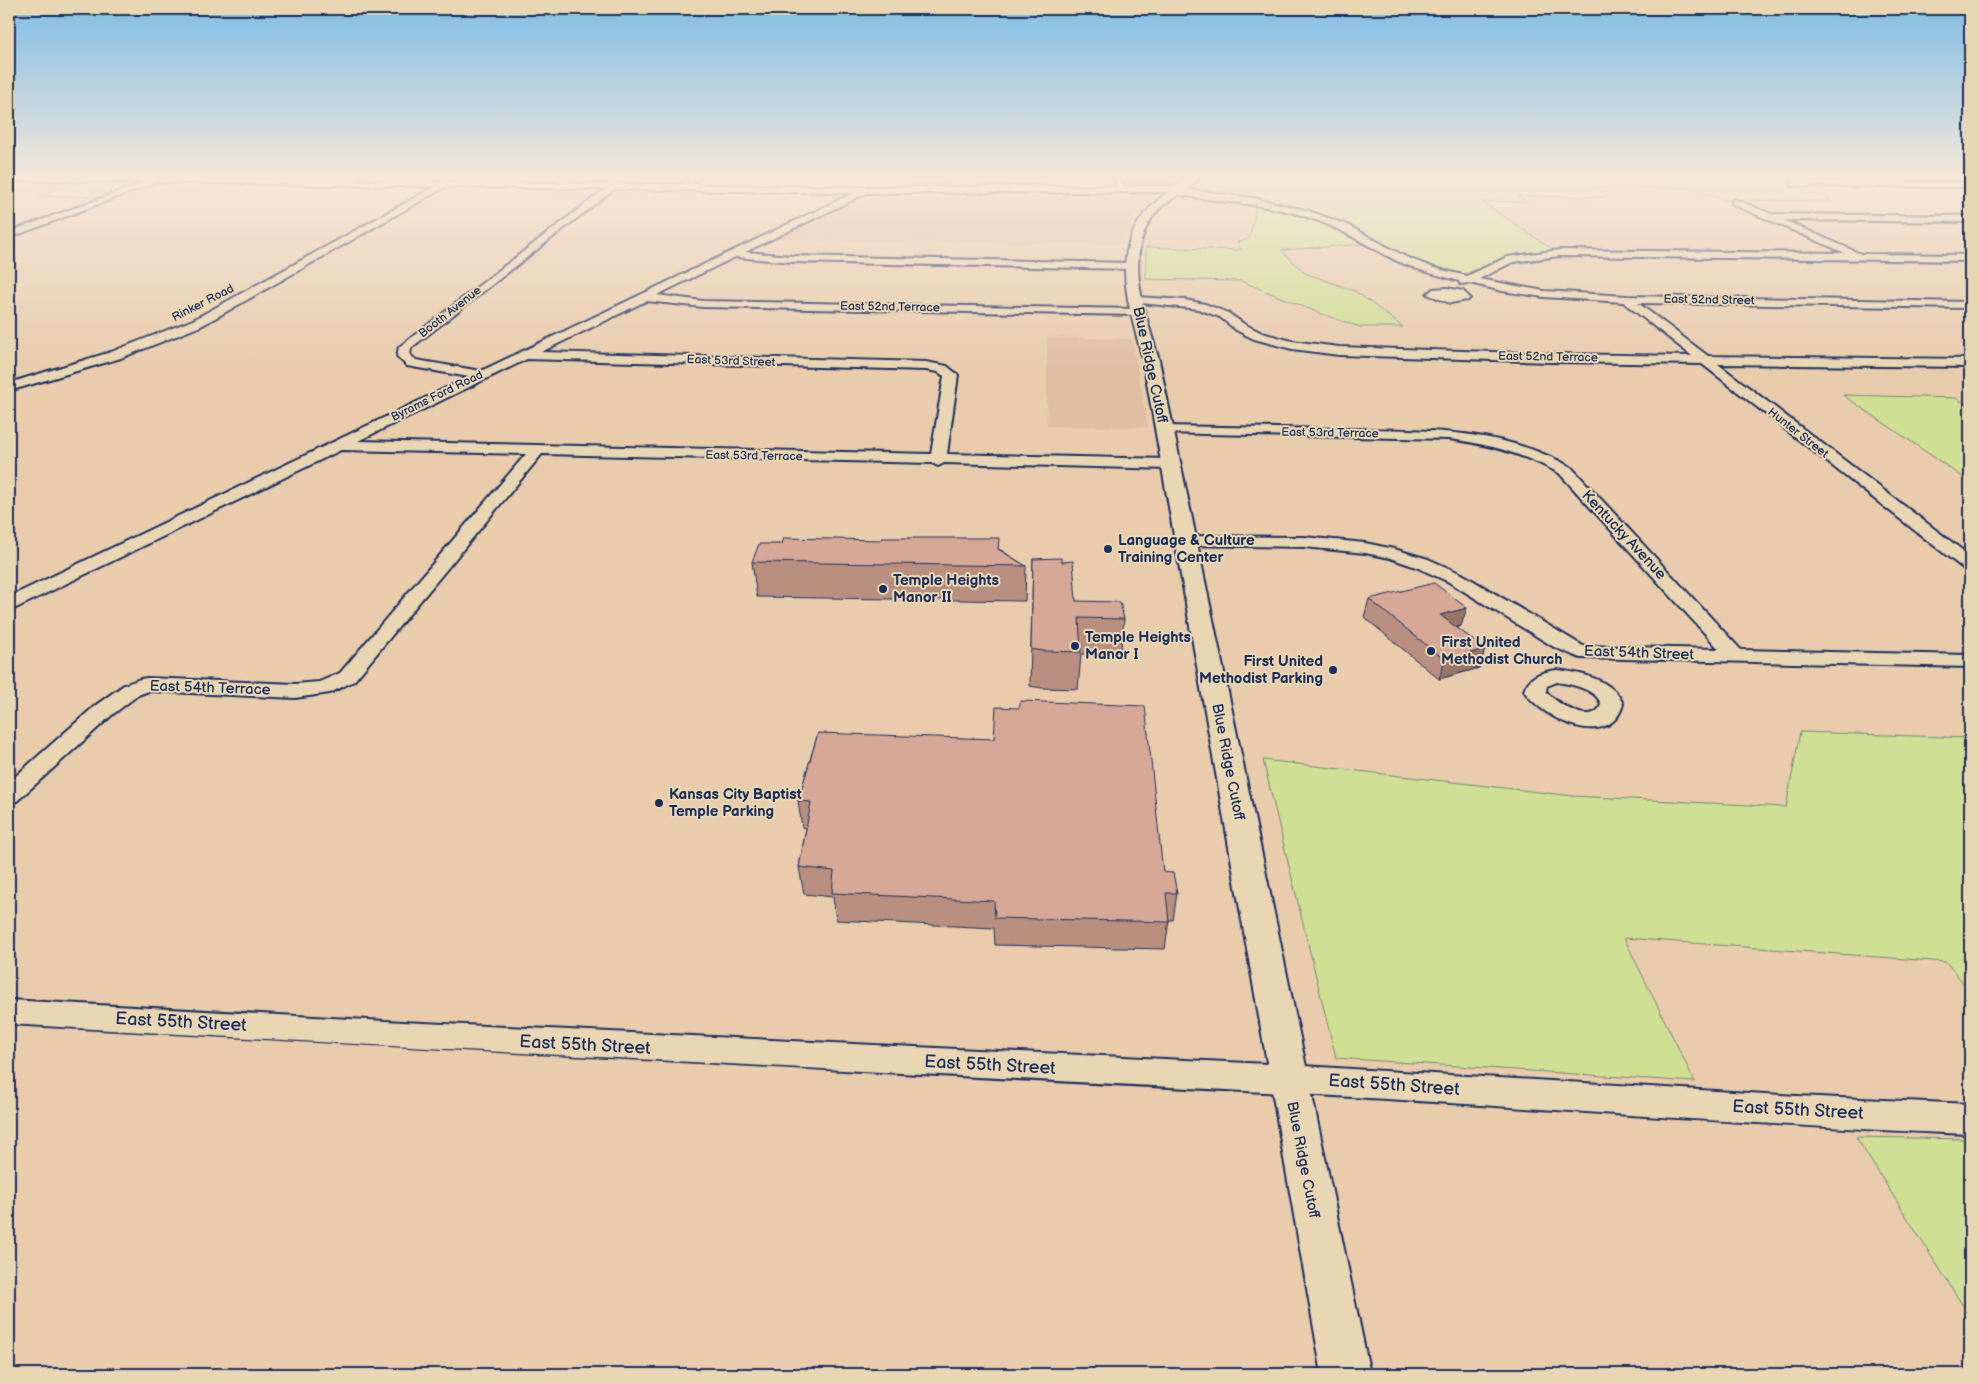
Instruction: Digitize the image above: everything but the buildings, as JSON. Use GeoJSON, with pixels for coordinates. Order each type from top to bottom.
{"type":"FeatureCollection","features":[{"type":"Feature","properties":{"kind":"main road","name":"Blue Ridge Cutoff"},"geometry":{"type":"LineString","coordinates":[[1134,241],[1131,266],[1137,306],[1151,360],[1287,1079],[1346,1374]]}},
{"type":"Feature","properties":{"kind":"street","name":"Rinker Road"},"geometry":{"type":"LineString","coordinates":[[9,387],[116,355],[197,323],[345,241]]}},
{"type":"Feature","properties":{"kind":"street","name":"Booth Avenue"},"geometry":{"type":"LineString","coordinates":[[481,375],[412,363],[402,356],[405,347],[542,241]]}},
{"type":"Feature","properties":{"kind":"street","name":"Byrams Ford Road"},"geometry":{"type":"LineString","coordinates":[[9,604],[759,241]]}},
{"type":"Feature","properties":{"kind":"street","name":"East 52nd Street"},"geometry":{"type":"LineString","coordinates":[[1369,241],[1402,259],[1430,270],[1467,280],[1544,294],[1626,299],[1970,305]]}},
{"type":"Feature","properties":{"kind":"street"},"geometry":{"type":"LineString","coordinates":[[1827,241],[1862,258]]}},
{"type":"Feature","properties":{"kind":"street"},"geometry":{"type":"LineString","coordinates":[[1453,291],[1467,280],[1511,259],[1560,253],[1970,258]]}},
{"type":"Feature","properties":{"kind":"street"},"geometry":{"type":"LineString","coordinates":[[730,254],[792,259],[1131,266]]}},
{"type":"Feature","properties":{"kind":"street","name":"East 52nd Terrace"},"geometry":{"type":"LineString","coordinates":[[643,296],[703,304],[1137,306],[1185,303],[1224,314],[1240,327],[1258,336],[1310,348],[1541,357],[1970,363]]}},
{"type":"Feature","properties":{"kind":"street","name":"Hunter Street"},"geometry":{"type":"LineString","coordinates":[[1626,299],[1970,565]]}},
{"type":"Feature","properties":{"kind":"street","name":"East 53rd Street"},"geometry":{"type":"LineString","coordinates":[[523,355],[939,368],[951,375],[938,460]]}},
{"type":"Feature","properties":{"kind":"street","name":"East 53rd Terrace"},"geometry":{"type":"LineString","coordinates":[[1163,430],[1449,435],[1496,441]]}},
{"type":"Feature","properties":{"kind":"street","name":"Kentucky Avenue"},"geometry":{"type":"LineString","coordinates":[[1496,441],[1541,456],[1565,470],[1735,655]]}},
{"type":"Feature","properties":{"kind":"street","name":"East 53rd Terrace"},"geometry":{"type":"LineString","coordinates":[[338,445],[1170,464]]}},
{"type":"Feature","properties":{"kind":"street","name":"East 54th Terrace"},"geometry":{"type":"LineString","coordinates":[[9,795],[104,710],[131,690],[147,684],[295,691],[323,688],[347,676],[537,450]]}},
{"type":"Feature","properties":{"kind":"street","name":"East 54th Street"},"geometry":{"type":"LineString","coordinates":[[1184,541],[1330,544],[1397,555],[1422,563],[1467,585],[1559,643],[1580,652],[1970,661]]}},
{"type":"Feature","properties":{"kind":"street"},"geometry":{"type":"LineString","coordinates":[[1580,652],[1580,680]]}},
{"type":"Feature","properties":{"kind":"street","name":"East 55th Street"},"geometry":{"type":"LineString","coordinates":[[9,1012],[462,1038],[1287,1079],[1797,1111],[1970,1119]]}},
{"type":"Feature","properties":{"kind":"shaded area"},"geometry":{"type":"Polygon","coordinates":[[[811,241],[1124,241],[1122,244],[811,241]]]}},
{"type":"Feature","properties":{"kind":"shaded area"},"geometry":{"type":"Polygon","coordinates":[[[1047,337],[1132,339],[1148,427],[1047,426],[1047,337]]]}},
{"type":"Feature","properties":{"kind":"green space"},"geometry":{"type":"Polygon","coordinates":[[[1540,241],[1555,251],[1504,257],[1463,275],[1408,258],[1381,243],[1281,250],[1305,273],[1355,291],[1403,327],[1360,327],[1319,313],[1241,281],[1146,279],[1146,247],[1242,250],[1237,242],[1540,241]]]}},
{"type":"Feature","properties":{"kind":"green space"},"geometry":{"type":"Polygon","coordinates":[[[1843,395],[1956,398],[1970,407],[1970,482],[1843,395]]]}},
{"type":"Feature","properties":{"kind":"green space"},"geometry":{"type":"Polygon","coordinates":[[[1800,732],[1970,738],[1970,991],[1946,962],[1624,938],[1695,1082],[1336,1058],[1263,760],[1573,796],[1786,807],[1800,732]]]}},
{"type":"Feature","properties":{"kind":"green space"},"geometry":{"type":"Polygon","coordinates":[[[1856,1137],[1970,1139],[1970,1317],[1856,1137]]]}},
{"type":"Feature","properties":{"kind":"place","name":"Language & Culture Training Center"},"geometry":{"type":"Point","coordinates":[1108,549]}},
{"type":"Feature","properties":{"kind":"place","name":"Temple Heights Manor II"},"geometry":{"type":"Point","coordinates":[883,589]}},
{"type":"Feature","properties":{"kind":"place","name":"Temple Heights Manor I"},"geometry":{"type":"Point","coordinates":[1075,646]}},
{"type":"Feature","properties":{"kind":"place","name":"First United Methodist Church"},"geometry":{"type":"Point","coordinates":[1431,651]}},
{"type":"Feature","properties":{"kind":"place","name":"First United Methodist Parking"},"geometry":{"type":"Point","coordinates":[1333,670]}},
{"type":"Feature","properties":{"kind":"place","name":"Kansas City Baptist Temple Parking"},"geometry":{"type":"Point","coordinates":[659,803]}}]}
